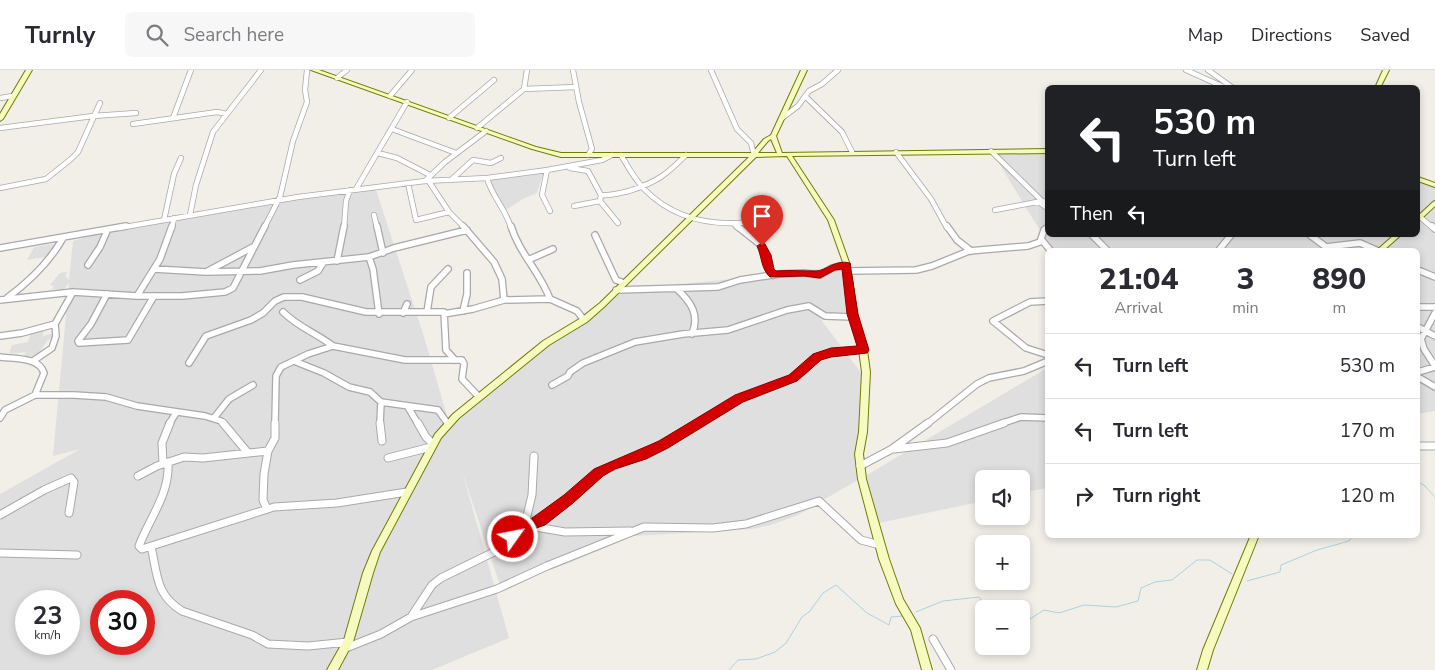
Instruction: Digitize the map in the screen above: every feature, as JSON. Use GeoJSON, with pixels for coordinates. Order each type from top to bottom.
{"type":"FeatureCollection","features":[{"type":"Feature","properties":{"kind":"street"},"geometry":{"type":"LineString","coordinates":[[0,119],[29,70]]}},
{"type":"Feature","properties":{"kind":"street"},"geometry":{"type":"LineString","coordinates":[[173,118],[191,70]]}},
{"type":"Feature","properties":{"kind":"street"},"geometry":{"type":"LineString","coordinates":[[190,215],[196,185],[213,134],[261,70]]}},
{"type":"Feature","properties":{"kind":"street"},"geometry":{"type":"LineString","coordinates":[[2,300],[23,296],[73,292],[137,296],[193,295],[225,292],[233,288],[278,200],[295,134],[307,102],[305,90],[307,70]]}},
{"type":"Feature","properties":{"kind":"street"},"geometry":{"type":"LineString","coordinates":[[314,70],[552,153],[588,155],[754,155],[852,152],[1045,152]]}},
{"type":"Feature","properties":{"kind":"street"},"geometry":{"type":"LineString","coordinates":[[337,78],[347,70]]}},
{"type":"Feature","properties":{"kind":"street"},"geometry":{"type":"LineString","coordinates":[[390,96],[412,70]]}},
{"type":"Feature","properties":{"kind":"street"},"geometry":{"type":"LineString","coordinates":[[524,89],[527,70]]}},
{"type":"Feature","properties":{"kind":"street"},"geometry":{"type":"LineString","coordinates":[[573,70],[592,149],[588,155]]}},
{"type":"Feature","properties":{"kind":"street"},"geometry":{"type":"LineString","coordinates":[[711,70],[737,130],[751,143],[754,155]]}},
{"type":"Feature","properties":{"kind":"street"},"geometry":{"type":"LineString","coordinates":[[332,670],[347,645],[371,566],[407,492],[432,446],[448,424],[546,343],[584,320],[754,155],[766,140],[773,136],[804,70]]}},
{"type":"Feature","properties":{"kind":"street"},"geometry":{"type":"LineString","coordinates":[[782,118],[798,106],[805,96],[838,70]]}},
{"type":"Feature","properties":{"kind":"street"},"geometry":{"type":"LineString","coordinates":[[1186,70],[1219,85]]}},
{"type":"Feature","properties":{"kind":"street"},"geometry":{"type":"LineString","coordinates":[[1208,70],[1229,85]]}},
{"type":"Feature","properties":{"kind":"street"},"geometry":{"type":"LineString","coordinates":[[1378,85],[1386,70]]}},
{"type":"Feature","properties":{"kind":"street"},"geometry":{"type":"LineString","coordinates":[[449,118],[494,80]]}},
{"type":"Feature","properties":{"kind":"street"},"geometry":{"type":"LineString","coordinates":[[477,128],[524,89],[576,88]]}},
{"type":"Feature","properties":{"kind":"street"},"geometry":{"type":"LineString","coordinates":[[0,98],[13,96]]}},
{"type":"Feature","properties":{"kind":"street"},"geometry":{"type":"LineString","coordinates":[[805,96],[842,132],[852,152]]}},
{"type":"Feature","properties":{"kind":"street"},"geometry":{"type":"LineString","coordinates":[[356,189],[407,102]]}},
{"type":"Feature","properties":{"kind":"street"},"geometry":{"type":"LineString","coordinates":[[0,188],[38,182],[51,177],[60,167],[71,160],[78,152],[100,103]]}},
{"type":"Feature","properties":{"kind":"street"},"geometry":{"type":"LineString","coordinates":[[133,124],[217,112],[227,114]]}},
{"type":"Feature","properties":{"kind":"street"},"geometry":{"type":"LineString","coordinates":[[0,128],[93,116],[136,113]]}},
{"type":"Feature","properties":{"kind":"street"},"geometry":{"type":"LineString","coordinates":[[392,129],[456,153]]}},
{"type":"Feature","properties":{"kind":"street"},"geometry":{"type":"LineString","coordinates":[[428,179],[456,153],[486,131]]}},
{"type":"Feature","properties":{"kind":"street"},"geometry":{"type":"LineString","coordinates":[[773,136],[832,220],[848,268],[853,317],[863,350],[866,384],[863,432],[859,454],[862,479],[880,545],[899,601],[915,628],[927,670]]}},
{"type":"Feature","properties":{"kind":"street"},"geometry":{"type":"LineString","coordinates":[[991,151],[1043,202]]}},
{"type":"Feature","properties":{"kind":"street"},"geometry":{"type":"LineString","coordinates":[[896,152],[933,202],[943,224],[956,241],[970,251]]}},
{"type":"Feature","properties":{"kind":"street"},"geometry":{"type":"LineString","coordinates":[[378,153],[397,158],[428,179],[449,212],[494,262],[502,280],[504,300]]}},
{"type":"Feature","properties":{"kind":"street"},"geometry":{"type":"LineString","coordinates":[[586,170],[596,155]]}},
{"type":"Feature","properties":{"kind":"street"},"geometry":{"type":"LineString","coordinates":[[0,248],[278,200],[408,184],[428,179],[487,178],[565,167],[592,162],[612,155]]}},
{"type":"Feature","properties":{"kind":"street"},"geometry":{"type":"LineString","coordinates":[[621,155],[642,186],[670,208],[689,218],[735,225],[771,219]]}},
{"type":"Feature","properties":{"kind":"street"},"geometry":{"type":"LineString","coordinates":[[574,206],[652,184],[686,155]]}},
{"type":"Feature","properties":{"kind":"street"},"geometry":{"type":"LineString","coordinates":[[164,220],[174,174],[181,158]]}},
{"type":"Feature","properties":{"kind":"street"},"geometry":{"type":"LineString","coordinates":[[451,180],[473,160],[490,163],[501,158]]}},
{"type":"Feature","properties":{"kind":"street"},"geometry":{"type":"LineString","coordinates":[[565,167],[586,170],[591,174],[601,198],[618,223]]}},
{"type":"Feature","properties":{"kind":"street"},"geometry":{"type":"LineString","coordinates":[[546,170],[542,195],[550,211]]}},
{"type":"Feature","properties":{"kind":"street"},"geometry":{"type":"LineString","coordinates":[[487,178],[490,190],[508,217],[514,240],[544,282],[550,298]]}},
{"type":"Feature","properties":{"kind":"street"},"geometry":{"type":"LineString","coordinates":[[1420,180],[1435,185]]}},
{"type":"Feature","properties":{"kind":"street"},"geometry":{"type":"LineString","coordinates":[[408,184],[416,220],[449,212]]}},
{"type":"Feature","properties":{"kind":"street"},"geometry":{"type":"LineString","coordinates":[[337,262],[344,232],[346,201],[350,190]]}},
{"type":"Feature","properties":{"kind":"street"},"geometry":{"type":"LineString","coordinates":[[995,210],[1043,202]]}},
{"type":"Feature","properties":{"kind":"street"},"geometry":{"type":"LineString","coordinates":[[1420,217],[1435,203]]}},
{"type":"Feature","properties":{"kind":"street"},"geometry":{"type":"LineString","coordinates":[[374,215],[383,252]]}},
{"type":"Feature","properties":{"kind":"street"},"geometry":{"type":"LineString","coordinates":[[137,296],[160,258],[172,230],[174,218]]}},
{"type":"Feature","properties":{"kind":"street"},"geometry":{"type":"LineString","coordinates":[[1420,219],[1435,229]]}},
{"type":"Feature","properties":{"kind":"street"},"geometry":{"type":"LineString","coordinates":[[735,225],[758,240],[766,255],[769,270],[774,274]]}},
{"type":"Feature","properties":{"kind":"street"},"geometry":{"type":"LineString","coordinates":[[616,290],[718,287],[740,280],[774,274],[804,273],[820,275],[832,268],[887,273],[924,269],[970,251],[988,248],[1030,247],[1038,244],[1045,229]]}},
{"type":"Feature","properties":{"kind":"street"},"geometry":{"type":"LineString","coordinates":[[154,269],[206,272],[260,271],[293,265],[337,262],[369,257],[467,230]]}},
{"type":"Feature","properties":{"kind":"street"},"geometry":{"type":"LineString","coordinates":[[88,264],[100,247],[107,231]]}},
{"type":"Feature","properties":{"kind":"street"},"geometry":{"type":"LineString","coordinates":[[595,236],[594,238],[616,280],[624,283]]}},
{"type":"Feature","properties":{"kind":"street"},"geometry":{"type":"LineString","coordinates":[[1094,237],[1105,248]]}},
{"type":"Feature","properties":{"kind":"street"},"geometry":{"type":"LineString","coordinates":[[1220,248],[1227,237]]}},
{"type":"Feature","properties":{"kind":"street"},"geometry":{"type":"LineString","coordinates":[[1313,237],[1326,247],[1360,243],[1373,248]]}},
{"type":"Feature","properties":{"kind":"street"},"geometry":{"type":"LineString","coordinates":[[1381,248],[1395,237]]}},
{"type":"Feature","properties":{"kind":"street"},"geometry":{"type":"LineString","coordinates":[[2,300],[33,277],[51,257],[63,238]]}},
{"type":"Feature","properties":{"kind":"street"},"geometry":{"type":"LineString","coordinates":[[1041,239],[1048,248]]}},
{"type":"Feature","properties":{"kind":"street"},"geometry":{"type":"LineString","coordinates":[[206,272],[253,247]]}},
{"type":"Feature","properties":{"kind":"street"},"geometry":{"type":"LineString","coordinates":[[528,260],[553,249]]}},
{"type":"Feature","properties":{"kind":"street"},"geometry":{"type":"LineString","coordinates":[[369,257],[373,269],[379,314]]}},
{"type":"Feature","properties":{"kind":"street"},"geometry":{"type":"LineString","coordinates":[[160,258],[170,270]]}},
{"type":"Feature","properties":{"kind":"street"},"geometry":{"type":"LineString","coordinates":[[300,280],[318,271],[323,263]]}},
{"type":"Feature","properties":{"kind":"street"},"geometry":{"type":"LineString","coordinates":[[427,312],[431,287],[448,269]]}},
{"type":"Feature","properties":{"kind":"street"},"geometry":{"type":"LineString","coordinates":[[1420,271],[1435,277]]}},
{"type":"Feature","properties":{"kind":"street"},"geometry":{"type":"LineString","coordinates":[[463,311],[466,299],[467,273]]}},
{"type":"Feature","properties":{"kind":"street"},"geometry":{"type":"LineString","coordinates":[[677,289],[695,309],[697,321],[692,334]]}},
{"type":"Feature","properties":{"kind":"street"},"geometry":{"type":"LineString","coordinates":[[33,361],[52,348],[56,336],[55,324],[73,292]]}},
{"type":"Feature","properties":{"kind":"street"},"geometry":{"type":"LineString","coordinates":[[107,294],[91,324],[78,343],[128,340],[154,296]]}},
{"type":"Feature","properties":{"kind":"street"},"geometry":{"type":"LineString","coordinates":[[189,363],[206,336],[223,332],[257,317],[283,297],[311,299],[355,311],[379,314],[427,312],[442,312],[444,314],[504,300],[550,298],[578,311],[584,320]]}},
{"type":"Feature","properties":{"kind":"street"},"geometry":{"type":"LineString","coordinates":[[1045,302],[1030,302],[992,321],[1026,348],[1045,354]]}},
{"type":"Feature","properties":{"kind":"street"},"geometry":{"type":"LineString","coordinates":[[403,313],[407,304]]}},
{"type":"Feature","properties":{"kind":"street"},"geometry":{"type":"LineString","coordinates":[[552,385],[568,376],[570,372],[583,363],[635,342],[683,334],[728,330],[787,310],[809,306],[825,316],[853,317]]}},
{"type":"Feature","properties":{"kind":"street"},"geometry":{"type":"LineString","coordinates":[[1420,307],[1435,307]]}},
{"type":"Feature","properties":{"kind":"street"},"geometry":{"type":"LineString","coordinates":[[283,312],[295,324],[314,332],[333,346],[405,360],[455,360],[464,362],[462,380],[479,397]]}},
{"type":"Feature","properties":{"kind":"street"},"geometry":{"type":"LineString","coordinates":[[1420,371],[1435,366],[1421,343],[1420,328],[1435,313]]}},
{"type":"Feature","properties":{"kind":"street"},"geometry":{"type":"LineString","coordinates":[[444,314],[446,350],[455,360]]}},
{"type":"Feature","properties":{"kind":"street"},"geometry":{"type":"LineString","coordinates":[[0,336],[22,333],[55,324]]}},
{"type":"Feature","properties":{"kind":"street"},"geometry":{"type":"LineString","coordinates":[[1420,328],[1435,336]]}},
{"type":"Feature","properties":{"kind":"street"},"geometry":{"type":"LineString","coordinates":[[267,509],[263,500],[263,488],[268,451],[275,438],[276,376],[281,367],[308,354],[333,346]]}},
{"type":"Feature","properties":{"kind":"street"},"geometry":{"type":"LineString","coordinates":[[411,617],[419,601],[432,585],[441,578],[500,549],[527,525],[548,515],[598,472],[642,455],[664,444],[739,398],[793,378],[817,357],[831,353],[863,350]]}},
{"type":"Feature","properties":{"kind":"street"},"geometry":{"type":"LineString","coordinates":[[1,358],[33,361],[44,370],[35,395]]}},
{"type":"Feature","properties":{"kind":"street"},"geometry":{"type":"LineString","coordinates":[[294,361],[324,373],[350,387],[370,392],[381,402],[438,410],[448,424]]}},
{"type":"Feature","properties":{"kind":"street"},"geometry":{"type":"LineString","coordinates":[[860,466],[892,449],[918,432],[977,384],[989,378],[1019,372],[1045,362]]}},
{"type":"Feature","properties":{"kind":"street"},"geometry":{"type":"LineString","coordinates":[[1420,378],[1435,387]]}},
{"type":"Feature","properties":{"kind":"street"},"geometry":{"type":"LineString","coordinates":[[214,418],[229,399],[253,385]]}},
{"type":"Feature","properties":{"kind":"street"},"geometry":{"type":"LineString","coordinates":[[0,418],[5,410],[35,395],[106,397],[137,406],[214,418],[226,426],[248,453]]}},
{"type":"Feature","properties":{"kind":"street"},"geometry":{"type":"LineString","coordinates":[[381,402],[382,442]]}},
{"type":"Feature","properties":{"kind":"street"},"geometry":{"type":"LineString","coordinates":[[408,407],[432,446]]}},
{"type":"Feature","properties":{"kind":"street"},"geometry":{"type":"LineString","coordinates":[[176,413],[162,435],[161,446],[169,479],[164,495],[139,546],[142,549],[267,509],[286,505],[337,503],[407,492]]}},
{"type":"Feature","properties":{"kind":"street"},"geometry":{"type":"LineString","coordinates":[[892,449],[947,443],[1021,417],[1045,418]]}},
{"type":"Feature","properties":{"kind":"street"},"geometry":{"type":"LineString","coordinates":[[388,458],[432,446]]}},
{"type":"Feature","properties":{"kind":"street"},"geometry":{"type":"LineString","coordinates":[[1420,446],[1435,446]]}},
{"type":"Feature","properties":{"kind":"street"},"geometry":{"type":"LineString","coordinates":[[138,476],[184,457],[203,458],[268,451]]}},
{"type":"Feature","properties":{"kind":"street"},"geometry":{"type":"LineString","coordinates":[[527,525],[532,495],[534,456]]}},
{"type":"Feature","properties":{"kind":"street"},"geometry":{"type":"LineString","coordinates":[[0,515],[44,490],[71,478],[74,482],[69,513]]}},
{"type":"Feature","properties":{"kind":"street"},"geometry":{"type":"LineString","coordinates":[[151,547],[161,589],[164,596],[173,606],[194,616],[254,636],[268,644],[347,645],[381,634],[411,617],[504,586],[547,566],[633,531],[651,527],[706,528],[746,524],[819,502],[865,544],[880,545]]}},
{"type":"Feature","properties":{"kind":"street"},"geometry":{"type":"LineString","coordinates":[[527,525],[565,532],[633,531]]}},
{"type":"Feature","properties":{"kind":"street"},"geometry":{"type":"LineString","coordinates":[[1202,670],[1208,650],[1255,538]]}},
{"type":"Feature","properties":{"kind":"street"},"geometry":{"type":"LineString","coordinates":[[0,553],[78,555]]}},
{"type":"Feature","properties":{"kind":"street"},"geometry":{"type":"LineString","coordinates":[[933,639],[951,670]]}},
{"type":"Feature","properties":{"kind":"shaded area"},"geometry":{"type":"Polygon","coordinates":[[[1045,151],[1045,237],[1420,237],[1420,183],[1435,187],[1435,411],[1420,414],[1420,248],[1051,248],[992,152],[1045,151]]]}},
{"type":"Feature","properties":{"kind":"shaded area"},"geometry":{"type":"Polygon","coordinates":[[[545,168],[537,193],[523,199],[503,212],[488,189],[489,177],[545,168]]]}},
{"type":"Feature","properties":{"kind":"shaded area"},"geometry":{"type":"Polygon","coordinates":[[[375,187],[426,343],[449,423],[617,290],[754,277],[847,265],[853,314],[824,314],[813,309],[862,374],[862,478],[1045,369],[1045,488],[1030,491],[1030,470],[975,470],[975,503],[874,524],[861,478],[798,515],[771,525],[752,529],[633,536],[574,561],[501,588],[462,471],[509,638],[432,670],[0,670],[0,494],[80,449],[53,456],[69,283],[63,290],[52,289],[54,286],[50,285],[60,273],[67,272],[65,276],[69,280],[73,241],[107,231],[276,201],[375,187]]]}},
{"type":"Feature","properties":{"kind":"shaded area"},"geometry":{"type":"Polygon","coordinates":[[[59,243],[50,256],[27,260],[34,247],[59,243]]]}},
{"type":"Feature","properties":{"kind":"shaded area"},"geometry":{"type":"Polygon","coordinates":[[[44,328],[43,336],[54,333],[54,336],[47,341],[35,359],[22,358],[26,352],[9,354],[12,345],[28,342],[31,332],[44,328]]]}},
{"type":"Feature","properties":{"kind":"waterway"},"geometry":{"type":"LineString","coordinates":[[1420,483],[1435,497]]}},
{"type":"Feature","properties":{"kind":"waterway"},"geometry":{"type":"LineString","coordinates":[[1247,581],[1280,572],[1281,565],[1317,550],[1349,541],[1351,538]]}},
{"type":"Feature","properties":{"kind":"waterway"},"geometry":{"type":"LineString","coordinates":[[1030,619],[1044,610],[1059,613],[1084,605],[1116,607],[1138,601],[1141,588],[1155,582],[1172,580],[1197,560],[1210,560],[1232,574]]}},
{"type":"Feature","properties":{"kind":"waterway"},"geometry":{"type":"LineString","coordinates":[[729,670],[738,660],[756,659],[775,652],[786,643],[802,617],[810,611],[823,593],[836,585],[867,613],[889,625],[891,617],[903,616]]}},
{"type":"Feature","properties":{"kind":"waterway"},"geometry":{"type":"LineString","coordinates":[[916,612],[943,601],[979,597],[981,600]]}},
{"type":"Feature","properties":{"kind":"route"},"geometry":{"type":"LineString","coordinates":[[513,537],[525,524],[530,526],[548,515],[598,472],[642,455],[664,444],[739,398],[793,378],[804,371],[817,357],[831,353],[863,350],[855,325],[847,265],[832,268],[820,275],[804,273],[774,274],[769,270],[762,246]]}}]}
